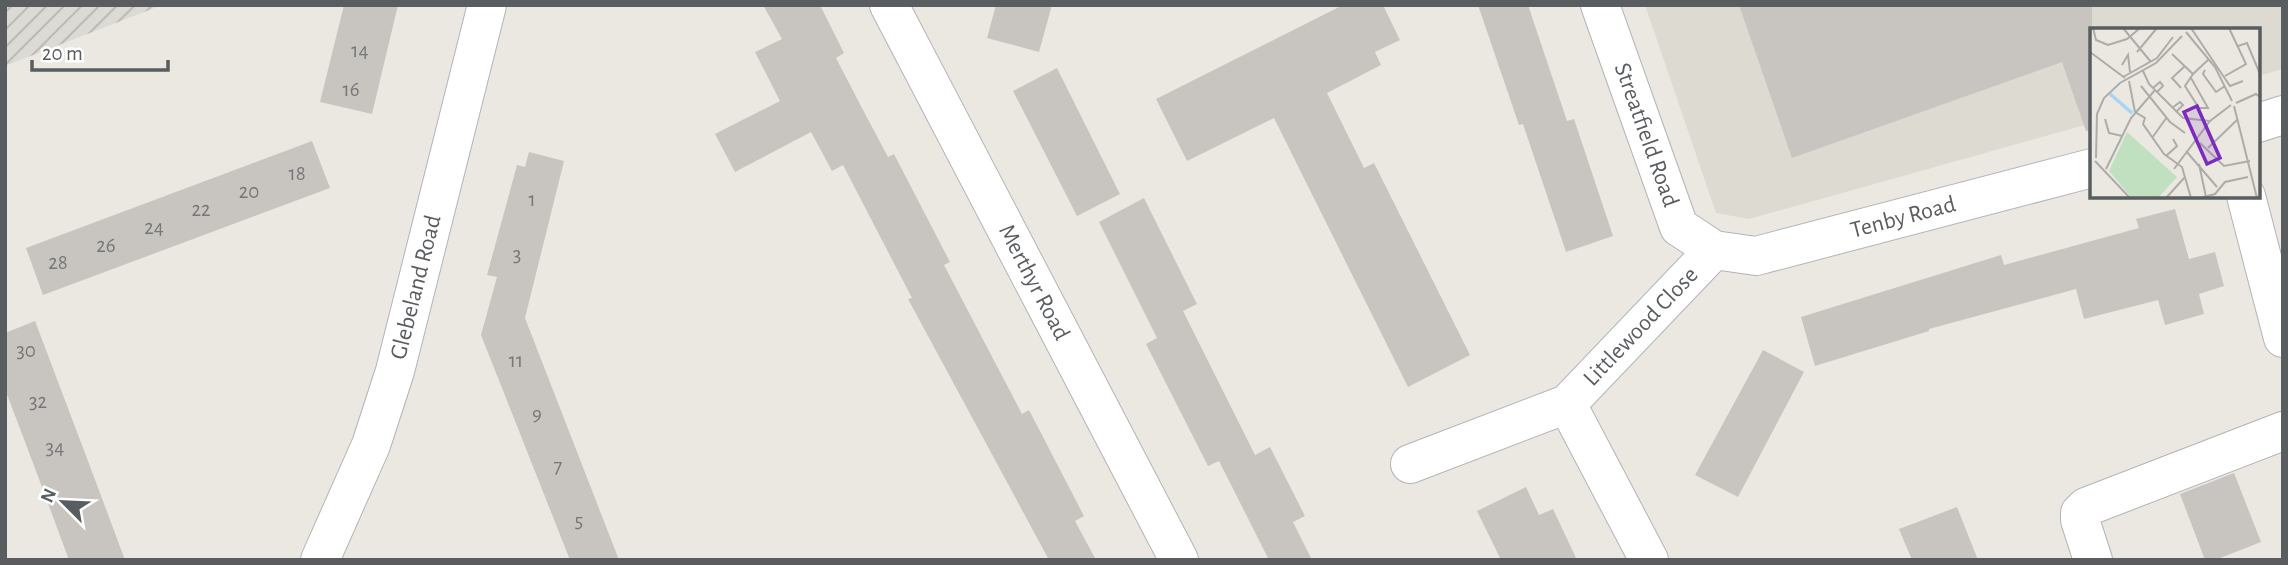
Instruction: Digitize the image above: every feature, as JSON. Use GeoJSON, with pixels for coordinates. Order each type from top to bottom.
{"type":"FeatureCollection","features":[{"type":"Feature","properties":{"kind":"street","name":"Glebeland Road"},"geometry":{"type":"LineString","coordinates":[[320,560],[371,445],[395,371],[487,5]]}},
{"type":"Feature","properties":{"kind":"street","name":"Merthyr Road"},"geometry":{"type":"LineString","coordinates":[[889,5],[1178,560]]}},
{"type":"Feature","properties":{"kind":"street","name":"Streatfield Road"},"geometry":{"type":"LineString","coordinates":[[1600,5],[1679,227],[1714,250]]}},
{"type":"Feature","properties":{"kind":"street"},"geometry":{"type":"LineString","coordinates":[[2260,122],[2283,115]]}},
{"type":"Feature","properties":{"kind":"street","name":"Tenby Road"},"geometry":{"type":"LineString","coordinates":[[1714,250],[1756,256],[2090,169]]}},
{"type":"Feature","properties":{"kind":"street"},"geometry":{"type":"LineString","coordinates":[[2247,198],[2283,338]]}},
{"type":"Feature","properties":{"kind":"street","name":"Littlewood Close"},"geometry":{"type":"LineString","coordinates":[[1410,464],[1567,404],[1714,250]]}},
{"type":"Feature","properties":{"kind":"street","name":"Littlewood Close"},"geometry":{"type":"LineString","coordinates":[[1567,404],[1649,560]]}},
{"type":"Feature","properties":{"kind":"street"},"geometry":{"type":"LineString","coordinates":[[2092,560],[2080,520],[2080,513],[2086,508],[2283,431]]}},
{"type":"Feature","properties":{"kind":"shaded area"},"geometry":{"type":"Polygon","coordinates":[[[5,5],[162,5],[5,66],[5,5]]]}},
{"type":"Feature","properties":{"kind":"shaded area"},"geometry":{"type":"Polygon","coordinates":[[[1645,5],[2283,5],[2283,69],[2260,75],[2260,28],[2090,28],[2090,124],[1749,219],[1716,213],[1645,5]]]}},
{"type":"Feature","properties":{"kind":"building"},"geometry":{"type":"Polygon","coordinates":[[[344,5],[398,5],[372,114],[320,102],[344,5]]]}},
{"type":"Feature","properties":{"kind":"building"},"geometry":{"type":"Polygon","coordinates":[[[763,5],[820,5],[844,53],[836,58],[888,157],[894,154],[950,262],[944,265],[1022,414],[1029,410],[1084,516],[1075,521],[1096,560],[1049,560],[908,299],[912,298],[843,165],[832,171],[811,132],[735,172],[715,134],[780,101],[755,52],[782,39],[763,5]]]}},
{"type":"Feature","properties":{"kind":"building"},"geometry":{"type":"Polygon","coordinates":[[[996,5],[1052,5],[1039,52],[987,38],[996,5]]]}},
{"type":"Feature","properties":{"kind":"building"},"geometry":{"type":"Polygon","coordinates":[[[1343,5],[1383,5],[1400,40],[1375,52],[1381,65],[1327,93],[1364,168],[1374,163],[1470,355],[1408,387],[1274,118],[1187,161],[1156,99],[1343,5]]]}},
{"type":"Feature","properties":{"kind":"building"},"geometry":{"type":"Polygon","coordinates":[[[1478,5],[1528,5],[1567,121],[1574,119],[1613,236],[1566,252],[1523,124],[1519,125],[1478,5]]]}},
{"type":"Feature","properties":{"kind":"building"},"geometry":{"type":"Polygon","coordinates":[[[1739,5],[2092,5],[2090,130],[2086,131],[2062,62],[1792,158],[1739,5]]]}},
{"type":"Feature","properties":{"kind":"building"},"geometry":{"type":"Polygon","coordinates":[[[1057,68],[1120,194],[1077,216],[1013,91],[1057,68]]]}},
{"type":"Feature","properties":{"kind":"building"},"geometry":{"type":"Polygon","coordinates":[[[312,141],[330,188],[43,295],[26,248],[312,141]]]}},
{"type":"Feature","properties":{"kind":"building"},"geometry":{"type":"Polygon","coordinates":[[[529,152],[564,161],[525,318],[619,560],[570,560],[481,335],[497,277],[487,275],[517,165],[525,167],[529,152]]]}},
{"type":"Feature","properties":{"kind":"building"},"geometry":{"type":"Polygon","coordinates":[[[1144,198],[1197,304],[1183,311],[1255,455],[1270,447],[1305,516],[1293,522],[1312,560],[1269,560],[1219,461],[1208,466],[1146,344],[1157,338],[1099,222],[1144,198]]]}},
{"type":"Feature","properties":{"kind":"building"},"geometry":{"type":"Polygon","coordinates":[[[2175,209],[2189,259],[2215,252],[2224,286],[2199,294],[2204,314],[2165,325],[2158,300],[2084,319],[2076,289],[1929,329],[1815,366],[1801,317],[2001,255],[2004,265],[2139,228],[2136,219],[2175,209]]]}},
{"type":"Feature","properties":{"kind":"building"},"geometry":{"type":"Polygon","coordinates":[[[35,321],[125,560],[69,560],[5,389],[5,333],[35,321]]]}},
{"type":"Feature","properties":{"kind":"building"},"geometry":{"type":"Polygon","coordinates":[[[1763,350],[1804,372],[1738,497],[1695,475],[1763,350]]]}},
{"type":"Feature","properties":{"kind":"building"},"geometry":{"type":"Polygon","coordinates":[[[2234,473],[2261,542],[2215,560],[2205,560],[2180,494],[2234,473]]]}},
{"type":"Feature","properties":{"kind":"building"},"geometry":{"type":"Polygon","coordinates":[[[1526,487],[1539,515],[1553,509],[1577,560],[1501,560],[1477,511],[1526,487]]]}},
{"type":"Feature","properties":{"kind":"building"},"geometry":{"type":"Polygon","coordinates":[[[1957,507],[1978,560],[1912,560],[1899,529],[1957,507]]]}}]}
